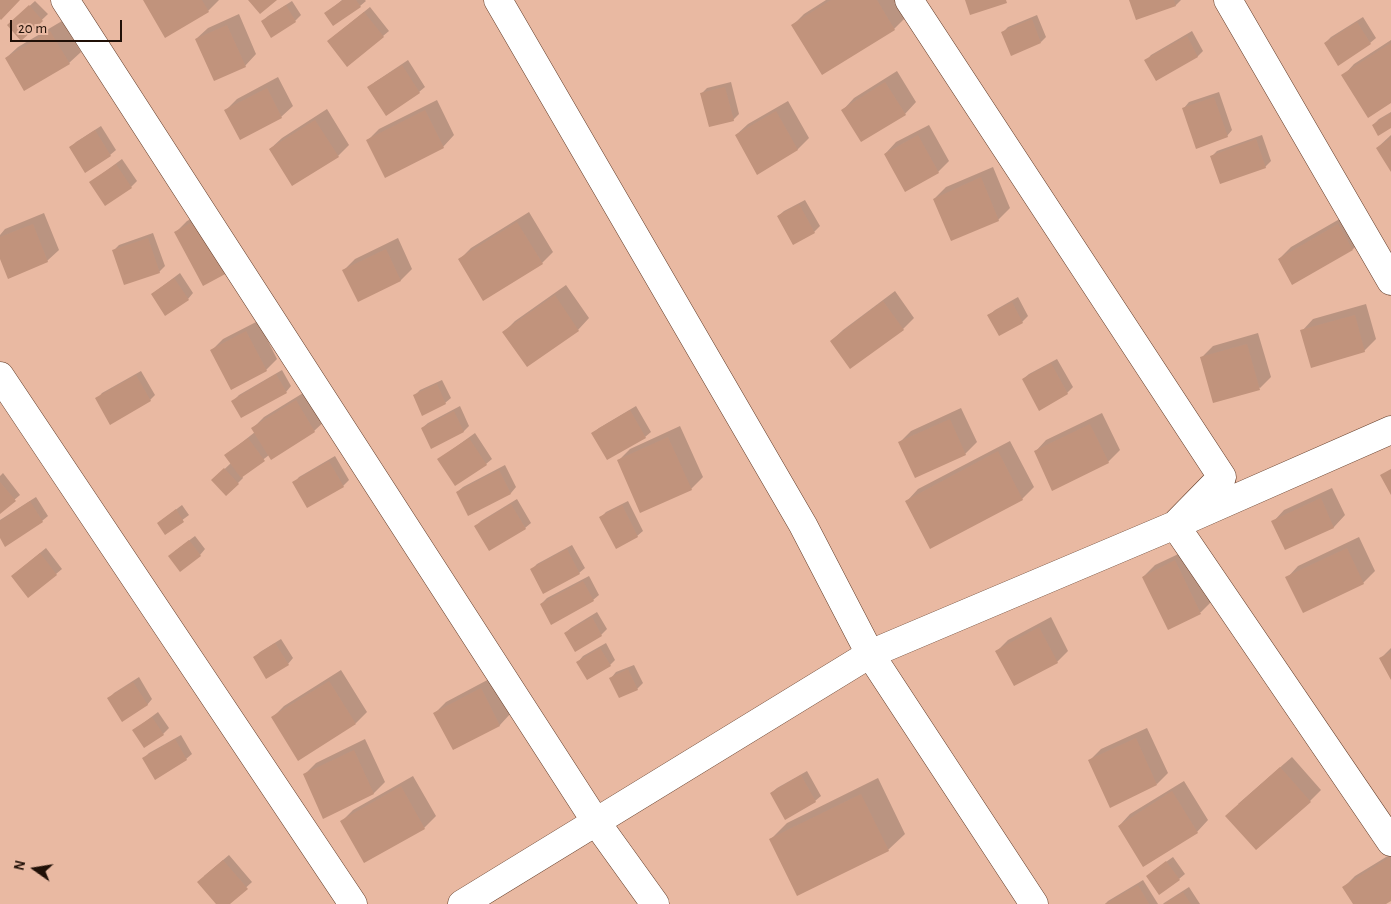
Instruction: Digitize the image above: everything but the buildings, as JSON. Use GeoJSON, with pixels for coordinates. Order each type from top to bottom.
{"type":"FeatureCollection","features":[{"type":"Feature","properties":{"kind":"street"},"geometry":{"type":"LineString","coordinates":[[65,0],[596,822],[655,904]]}},
{"type":"Feature","properties":{"kind":"street"},"geometry":{"type":"LineString","coordinates":[[498,0],[803,525],[870,654],[1034,904]]}},
{"type":"Feature","properties":{"kind":"street"},"geometry":{"type":"LineString","coordinates":[[910,0],[1222,477],[1175,525]]}},
{"type":"Feature","properties":{"kind":"street"},"geometry":{"type":"LineString","coordinates":[[1228,0],[1391,281]]}},
{"type":"Feature","properties":{"kind":"street"},"geometry":{"type":"LineString","coordinates":[[0,376],[353,904]]}},
{"type":"Feature","properties":{"kind":"street"},"geometry":{"type":"LineString","coordinates":[[462,904],[870,654],[1175,525],[1391,430]]}},
{"type":"Feature","properties":{"kind":"street"},"geometry":{"type":"LineString","coordinates":[[1175,525],[1391,842]]}}]}
